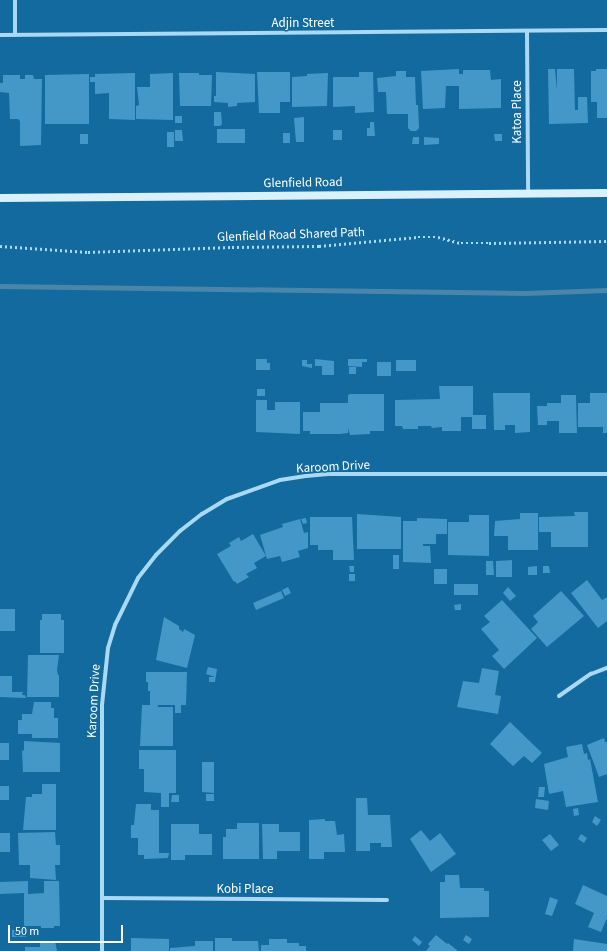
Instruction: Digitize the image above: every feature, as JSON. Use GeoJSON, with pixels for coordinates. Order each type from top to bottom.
{"type":"FeatureCollection","features":[{"type":"Feature","properties":{"kind":"main road","name":"Glenfield Road"},"geometry":{"type":"LineString","coordinates":[[0,198],[607,193]]}},
{"type":"Feature","properties":{"kind":"street"},"geometry":{"type":"LineString","coordinates":[[15,0],[15,35]]}},
{"type":"Feature","properties":{"kind":"street","name":"Adjin Street"},"geometry":{"type":"LineString","coordinates":[[0,35],[607,30]]}},
{"type":"Feature","properties":{"kind":"street","name":"Katoa Place"},"geometry":{"type":"LineString","coordinates":[[527,31],[528,193]]}},
{"type":"Feature","properties":{"kind":"street","name":"Karoom Drive"},"geometry":{"type":"LineString","coordinates":[[102,951],[102,704],[108,648],[115,624],[138,578],[156,555],[180,531],[202,514],[227,499],[280,480],[306,476],[331,474],[607,474]]}},
{"type":"Feature","properties":{"kind":"street"},"geometry":{"type":"LineString","coordinates":[[560,696],[591,674],[607,668]]}},
{"type":"Feature","properties":{"kind":"street","name":"Kobi Place"},"geometry":{"type":"LineString","coordinates":[[102,898],[387,900]]}},
{"type":"Feature","properties":{"kind":"path","name":"Glenfield Road Shared Path"},"geometry":{"type":"LineString","coordinates":[[0,246],[88,252],[319,246],[418,237],[438,237],[461,243],[607,241]]}},
{"type":"Feature","properties":{"kind":"building"},"geometry":{"type":"Polygon","coordinates":[[[459,69],[459,74],[463,74],[463,70],[490,70],[491,80],[501,79],[501,108],[459,109],[459,86],[446,86],[445,108],[423,109],[421,71],[459,69]]]}},
{"type":"Feature","properties":{"kind":"building"},"geometry":{"type":"Polygon","coordinates":[[[548,69],[555,69],[557,90],[557,69],[574,69],[575,110],[578,110],[578,97],[587,97],[588,123],[549,124],[548,69]]]}},
{"type":"Feature","properties":{"kind":"building"},"geometry":{"type":"Polygon","coordinates":[[[596,69],[607,69],[607,118],[597,118],[597,102],[591,102],[591,71],[596,71],[596,69]]]}},
{"type":"Feature","properties":{"kind":"building"},"geometry":{"type":"Polygon","coordinates":[[[396,71],[406,71],[406,77],[415,77],[419,128],[416,131],[411,131],[408,128],[408,114],[387,114],[386,92],[378,92],[377,78],[396,76],[396,71]]]}},
{"type":"Feature","properties":{"kind":"building"},"geometry":{"type":"Polygon","coordinates":[[[216,72],[255,74],[255,102],[237,103],[237,106],[228,107],[228,103],[214,102],[214,96],[216,96],[216,72]]]}},
{"type":"Feature","properties":{"kind":"building"},"geometry":{"type":"Polygon","coordinates":[[[257,72],[290,72],[290,102],[280,102],[280,113],[259,113],[257,72]]]}},
{"type":"Feature","properties":{"kind":"building"},"geometry":{"type":"Polygon","coordinates":[[[359,72],[373,72],[374,112],[355,113],[355,106],[333,107],[333,77],[359,77],[359,72]]]}},
{"type":"Feature","properties":{"kind":"building"},"geometry":{"type":"Polygon","coordinates":[[[135,73],[135,120],[109,119],[109,93],[95,94],[95,82],[90,82],[90,77],[95,77],[95,74],[135,73]]]}},
{"type":"Feature","properties":{"kind":"building"},"geometry":{"type":"Polygon","coordinates":[[[173,73],[173,120],[136,119],[136,106],[139,105],[137,87],[150,87],[150,74],[173,73]]]}},
{"type":"Feature","properties":{"kind":"building"},"geometry":{"type":"Polygon","coordinates":[[[179,73],[199,73],[199,75],[212,75],[211,106],[180,106],[179,73]]]}},
{"type":"Feature","properties":{"kind":"building"},"geometry":{"type":"Polygon","coordinates":[[[328,73],[327,106],[292,107],[292,77],[307,76],[307,74],[328,73]]]}},
{"type":"Feature","properties":{"kind":"building"},"geometry":{"type":"Polygon","coordinates":[[[89,74],[89,124],[45,124],[45,75],[89,74]]]}},
{"type":"Feature","properties":{"kind":"building"},"geometry":{"type":"Polygon","coordinates":[[[3,75],[20,75],[20,79],[25,79],[25,75],[33,75],[34,79],[42,79],[41,145],[20,146],[20,121],[18,119],[10,119],[9,93],[0,92],[0,83],[3,83],[3,75]]]}},
{"type":"Feature","properties":{"kind":"building"},"geometry":{"type":"Polygon","coordinates":[[[214,112],[221,112],[222,124],[220,126],[214,126],[214,112]]]}},
{"type":"Feature","properties":{"kind":"building"},"geometry":{"type":"Polygon","coordinates":[[[175,116],[182,116],[182,123],[175,123],[175,116]]]}},
{"type":"Feature","properties":{"kind":"building"},"geometry":{"type":"Polygon","coordinates":[[[304,117],[304,142],[296,142],[294,118],[304,117]]]}},
{"type":"Feature","properties":{"kind":"building"},"geometry":{"type":"Polygon","coordinates":[[[370,122],[374,122],[375,136],[367,136],[367,128],[370,128],[370,122]]]}},
{"type":"Feature","properties":{"kind":"building"},"geometry":{"type":"Polygon","coordinates":[[[217,129],[245,129],[245,143],[217,143],[217,129]]]}},
{"type":"Feature","properties":{"kind":"building"},"geometry":{"type":"Polygon","coordinates":[[[175,130],[182,130],[183,141],[175,141],[175,130]]]}},
{"type":"Feature","properties":{"kind":"building"},"geometry":{"type":"Polygon","coordinates":[[[333,130],[342,130],[342,140],[333,140],[333,130]]]}},
{"type":"Feature","properties":{"kind":"building"},"geometry":{"type":"Polygon","coordinates":[[[167,132],[174,132],[174,147],[167,147],[167,132]]]}},
{"type":"Feature","properties":{"kind":"building"},"geometry":{"type":"Polygon","coordinates":[[[283,133],[290,133],[290,143],[283,143],[283,133]]]}},
{"type":"Feature","properties":{"kind":"building"},"geometry":{"type":"Polygon","coordinates":[[[80,134],[88,134],[88,144],[80,144],[80,134]]]}},
{"type":"Feature","properties":{"kind":"building"},"geometry":{"type":"Polygon","coordinates":[[[494,134],[502,134],[502,141],[495,141],[494,134]]]}},
{"type":"Feature","properties":{"kind":"building"},"geometry":{"type":"Polygon","coordinates":[[[413,137],[419,137],[419,144],[412,144],[413,137]]]}},
{"type":"Feature","properties":{"kind":"building"},"geometry":{"type":"Polygon","coordinates":[[[424,137],[439,138],[439,144],[424,145],[424,137]]]}},
{"type":"Feature","properties":{"kind":"building"},"geometry":{"type":"Polygon","coordinates":[[[256,359],[267,359],[267,363],[270,363],[270,370],[256,370],[256,359]]]}},
{"type":"Feature","properties":{"kind":"building"},"geometry":{"type":"Polygon","coordinates":[[[315,359],[334,361],[334,375],[322,375],[322,366],[315,366],[315,359]]]}},
{"type":"Feature","properties":{"kind":"building"},"geometry":{"type":"Polygon","coordinates":[[[348,359],[367,359],[367,362],[362,362],[362,367],[348,366],[348,359]]]}},
{"type":"Feature","properties":{"kind":"building"},"geometry":{"type":"Polygon","coordinates":[[[302,360],[307,360],[307,364],[312,364],[312,368],[302,366],[302,360]]]}},
{"type":"Feature","properties":{"kind":"building"},"geometry":{"type":"Polygon","coordinates":[[[396,360],[416,360],[416,371],[396,371],[396,360]]]}},
{"type":"Feature","properties":{"kind":"building"},"geometry":{"type":"Polygon","coordinates":[[[377,362],[391,362],[391,376],[377,376],[377,362]]]}},
{"type":"Feature","properties":{"kind":"building"},"geometry":{"type":"Polygon","coordinates":[[[349,367],[356,367],[356,374],[349,374],[349,367]]]}},
{"type":"Feature","properties":{"kind":"building"},"geometry":{"type":"Polygon","coordinates":[[[439,386],[473,386],[473,415],[486,415],[486,429],[472,429],[472,417],[461,417],[461,431],[442,431],[442,427],[432,428],[431,426],[418,426],[418,429],[403,429],[402,426],[395,426],[395,400],[440,399],[439,386]]]}},
{"type":"Feature","properties":{"kind":"building"},"geometry":{"type":"Polygon","coordinates":[[[257,389],[265,389],[265,396],[257,396],[257,389]]]}},
{"type":"Feature","properties":{"kind":"building"},"geometry":{"type":"Polygon","coordinates":[[[493,393],[530,393],[530,432],[515,433],[515,425],[505,425],[505,430],[494,430],[493,393]]]}},
{"type":"Feature","properties":{"kind":"building"},"geometry":{"type":"Polygon","coordinates":[[[590,393],[607,393],[607,433],[603,433],[603,427],[578,427],[578,403],[590,403],[590,393]]]}},
{"type":"Feature","properties":{"kind":"building"},"geometry":{"type":"Polygon","coordinates":[[[384,394],[384,431],[370,431],[370,434],[350,435],[348,428],[348,433],[340,434],[310,434],[310,431],[303,431],[303,412],[320,412],[320,403],[348,403],[348,395],[384,394]]]}},
{"type":"Feature","properties":{"kind":"building"},"geometry":{"type":"Polygon","coordinates":[[[561,395],[576,395],[577,433],[559,433],[559,421],[547,421],[547,425],[538,425],[537,406],[547,406],[547,403],[561,403],[561,395]]]}},
{"type":"Feature","properties":{"kind":"building"},"geometry":{"type":"Polygon","coordinates":[[[256,400],[267,400],[267,410],[275,410],[275,402],[300,402],[300,434],[256,432],[256,400]]]}},
{"type":"Feature","properties":{"kind":"building"},"geometry":{"type":"Polygon","coordinates":[[[574,512],[588,512],[588,547],[551,547],[551,532],[539,532],[539,517],[575,516],[574,512]]]}},
{"type":"Feature","properties":{"kind":"building"},"geometry":{"type":"Polygon","coordinates":[[[520,513],[538,513],[538,550],[508,550],[508,536],[494,536],[495,521],[520,519],[520,513]]]}},
{"type":"Feature","properties":{"kind":"building"},"geometry":{"type":"Polygon","coordinates":[[[357,514],[401,517],[401,549],[357,549],[357,514]]]}},
{"type":"Feature","properties":{"kind":"building"},"geometry":{"type":"Polygon","coordinates":[[[469,515],[489,515],[489,556],[448,555],[448,522],[469,522],[469,515]]]}},
{"type":"Feature","properties":{"kind":"building"},"geometry":{"type":"Polygon","coordinates":[[[310,517],[352,517],[354,560],[333,560],[333,550],[318,550],[318,545],[310,545],[310,517]]]}},
{"type":"Feature","properties":{"kind":"building"},"geometry":{"type":"Polygon","coordinates":[[[306,518],[307,523],[303,524],[301,519],[306,518]]]}},
{"type":"Feature","properties":{"kind":"building"},"geometry":{"type":"Polygon","coordinates":[[[417,518],[447,519],[447,534],[436,534],[436,544],[423,544],[423,546],[430,546],[431,563],[403,562],[403,521],[417,521],[417,518]]]}},
{"type":"Feature","properties":{"kind":"building"},"geometry":{"type":"Polygon","coordinates":[[[300,519],[304,533],[308,532],[308,548],[298,551],[300,557],[282,562],[280,556],[267,559],[260,535],[283,527],[282,524],[300,519]]]}},
{"type":"Feature","properties":{"kind":"building"},"geometry":{"type":"Polygon","coordinates":[[[253,534],[266,556],[254,563],[257,568],[246,574],[249,577],[237,584],[235,581],[234,582],[217,554],[231,546],[229,543],[239,537],[241,541],[253,534]]]}},
{"type":"Feature","properties":{"kind":"building"},"geometry":{"type":"Polygon","coordinates":[[[393,555],[399,555],[399,569],[393,569],[393,555]]]}},
{"type":"Feature","properties":{"kind":"building"},"geometry":{"type":"Polygon","coordinates":[[[512,560],[512,577],[496,577],[496,561],[512,560]]]}},
{"type":"Feature","properties":{"kind":"building"},"geometry":{"type":"Polygon","coordinates":[[[486,561],[493,561],[494,575],[486,575],[486,561]]]}},
{"type":"Feature","properties":{"kind":"building"},"geometry":{"type":"Polygon","coordinates":[[[349,566],[354,566],[354,572],[350,572],[349,566]]]}},
{"type":"Feature","properties":{"kind":"building"},"geometry":{"type":"Polygon","coordinates":[[[537,566],[537,575],[528,575],[528,567],[537,566]]]}},
{"type":"Feature","properties":{"kind":"building"},"geometry":{"type":"Polygon","coordinates":[[[543,566],[549,566],[550,573],[543,573],[543,566]]]}},
{"type":"Feature","properties":{"kind":"building"},"geometry":{"type":"Polygon","coordinates":[[[434,569],[447,569],[447,584],[434,584],[434,569]]]}},
{"type":"Feature","properties":{"kind":"building"},"geometry":{"type":"Polygon","coordinates":[[[349,574],[355,574],[355,581],[349,581],[349,574]]]}},
{"type":"Feature","properties":{"kind":"building"},"geometry":{"type":"Polygon","coordinates":[[[587,580],[602,600],[607,597],[607,621],[598,628],[571,593],[587,580]]]}},
{"type":"Feature","properties":{"kind":"building"},"geometry":{"type":"Polygon","coordinates":[[[454,584],[478,584],[478,595],[454,595],[454,584]]]}},
{"type":"Feature","properties":{"kind":"building"},"geometry":{"type":"Polygon","coordinates":[[[288,587],[291,593],[285,596],[282,590],[288,587]]]}},
{"type":"Feature","properties":{"kind":"building"},"geometry":{"type":"Polygon","coordinates":[[[508,587],[516,596],[510,601],[503,593],[508,587]]]}},
{"type":"Feature","properties":{"kind":"building"},"geometry":{"type":"Polygon","coordinates":[[[281,591],[284,598],[256,610],[253,603],[281,591]]]}},
{"type":"Feature","properties":{"kind":"building"},"geometry":{"type":"Polygon","coordinates":[[[561,591],[584,616],[547,647],[531,629],[538,622],[533,616],[561,591]]]}},
{"type":"Feature","properties":{"kind":"building"},"geometry":{"type":"Polygon","coordinates":[[[502,600],[537,638],[504,669],[492,656],[499,650],[481,629],[490,622],[484,616],[502,600]]]}},
{"type":"Feature","properties":{"kind":"building"},"geometry":{"type":"Polygon","coordinates":[[[461,604],[461,610],[455,610],[454,605],[461,604]]]}},
{"type":"Feature","properties":{"kind":"building"},"geometry":{"type":"Polygon","coordinates":[[[0,609],[15,609],[15,631],[0,631],[0,609]]]}},
{"type":"Feature","properties":{"kind":"building"},"geometry":{"type":"Polygon","coordinates":[[[42,614],[61,614],[61,620],[64,620],[64,653],[40,653],[40,620],[42,620],[42,614]]]}},
{"type":"Feature","properties":{"kind":"building"},"geometry":{"type":"Polygon","coordinates":[[[164,617],[179,626],[179,629],[183,632],[184,629],[195,635],[187,668],[156,660],[164,617]]]}},
{"type":"Feature","properties":{"kind":"building"},"geometry":{"type":"Polygon","coordinates":[[[28,655],[59,655],[57,670],[59,675],[59,697],[27,697],[28,655]]]}},
{"type":"Feature","properties":{"kind":"building"},"geometry":{"type":"Polygon","coordinates":[[[208,667],[217,669],[215,682],[209,682],[209,677],[215,677],[206,674],[208,667]]]}},
{"type":"Feature","properties":{"kind":"building"},"geometry":{"type":"Polygon","coordinates":[[[482,668],[499,671],[495,695],[501,696],[498,714],[457,707],[463,681],[479,683],[482,668]]]}},
{"type":"Feature","properties":{"kind":"building"},"geometry":{"type":"Polygon","coordinates":[[[146,672],[187,672],[186,705],[158,705],[158,707],[173,707],[173,746],[140,746],[142,705],[150,705],[150,691],[148,691],[148,682],[146,682],[146,672]]]}},
{"type":"Feature","properties":{"kind":"building"},"geometry":{"type":"Polygon","coordinates":[[[0,676],[12,676],[12,692],[23,692],[22,695],[25,695],[26,698],[0,697],[0,676]]]}},
{"type":"Feature","properties":{"kind":"building"},"geometry":{"type":"Polygon","coordinates":[[[34,702],[51,702],[51,708],[54,708],[54,718],[58,718],[58,738],[32,738],[32,734],[18,734],[18,720],[22,720],[22,714],[32,714],[34,702]]]}},
{"type":"Feature","properties":{"kind":"building"},"geometry":{"type":"Polygon","coordinates":[[[175,705],[181,705],[181,713],[175,713],[175,705]]]}},
{"type":"Feature","properties":{"kind":"building"},"geometry":{"type":"Polygon","coordinates":[[[510,722],[542,753],[532,763],[524,756],[513,766],[490,744],[510,722]]]}},
{"type":"Feature","properties":{"kind":"building"},"geometry":{"type":"Polygon","coordinates":[[[604,738],[605,742],[607,742],[607,774],[599,777],[587,745],[604,738]]]}},
{"type":"Feature","properties":{"kind":"building"},"geometry":{"type":"Polygon","coordinates":[[[24,741],[60,743],[60,772],[23,772],[22,750],[24,751],[24,741]]]}},
{"type":"Feature","properties":{"kind":"building"},"geometry":{"type":"Polygon","coordinates":[[[0,743],[9,743],[9,760],[0,760],[0,743]]]}},
{"type":"Feature","properties":{"kind":"building"},"geometry":{"type":"Polygon","coordinates":[[[582,744],[584,754],[587,753],[588,760],[590,759],[598,802],[566,807],[563,791],[549,794],[544,764],[568,757],[566,747],[582,744]]]}},
{"type":"Feature","properties":{"kind":"building"},"geometry":{"type":"Polygon","coordinates":[[[139,750],[176,750],[176,793],[169,793],[169,807],[161,807],[161,793],[144,792],[144,769],[139,769],[139,750]]]}},
{"type":"Feature","properties":{"kind":"building"},"geometry":{"type":"Polygon","coordinates":[[[202,762],[214,762],[214,793],[202,792],[202,762]]]}},
{"type":"Feature","properties":{"kind":"building"},"geometry":{"type":"Polygon","coordinates":[[[42,784],[56,784],[56,830],[23,830],[26,797],[32,797],[32,794],[42,794],[42,784]]]}},
{"type":"Feature","properties":{"kind":"building"},"geometry":{"type":"Polygon","coordinates":[[[0,786],[9,786],[9,800],[0,800],[0,786]]]}},
{"type":"Feature","properties":{"kind":"building"},"geometry":{"type":"Polygon","coordinates":[[[539,787],[545,787],[544,797],[538,797],[539,787]]]}},
{"type":"Feature","properties":{"kind":"building"},"geometry":{"type":"Polygon","coordinates":[[[206,794],[214,794],[214,801],[206,801],[206,794]]]}},
{"type":"Feature","properties":{"kind":"building"},"geometry":{"type":"Polygon","coordinates":[[[172,795],[179,795],[179,802],[171,802],[172,795]]]}},
{"type":"Feature","properties":{"kind":"building"},"geometry":{"type":"Polygon","coordinates":[[[356,798],[367,798],[368,815],[390,815],[392,847],[381,847],[381,843],[370,843],[370,851],[356,851],[356,798]]]}},
{"type":"Feature","properties":{"kind":"building"},"geometry":{"type":"Polygon","coordinates":[[[536,799],[549,801],[548,810],[535,808],[536,799]]]}},
{"type":"Feature","properties":{"kind":"building"},"geometry":{"type":"Polygon","coordinates":[[[136,804],[151,804],[151,810],[159,810],[159,853],[169,853],[168,858],[144,859],[144,855],[138,855],[138,838],[131,838],[131,825],[134,825],[136,804]]]}},
{"type":"Feature","properties":{"kind":"building"},"geometry":{"type":"Polygon","coordinates":[[[578,808],[579,815],[574,816],[573,809],[578,808]]]}},
{"type":"Feature","properties":{"kind":"building"},"geometry":{"type":"Polygon","coordinates":[[[595,816],[601,820],[597,826],[592,822],[595,816]]]}},
{"type":"Feature","properties":{"kind":"building"},"geometry":{"type":"Polygon","coordinates":[[[325,819],[325,821],[335,821],[337,835],[344,834],[345,852],[324,852],[324,859],[309,859],[309,820],[325,819]]]}},
{"type":"Feature","properties":{"kind":"building"},"geometry":{"type":"Polygon","coordinates":[[[237,823],[259,823],[259,859],[223,859],[223,837],[226,837],[226,829],[237,829],[237,823]]]}},
{"type":"Feature","properties":{"kind":"building"},"geometry":{"type":"Polygon","coordinates":[[[171,824],[199,824],[199,834],[212,834],[212,855],[185,855],[185,860],[171,860],[171,824]]]}},
{"type":"Feature","properties":{"kind":"building"},"geometry":{"type":"Polygon","coordinates":[[[262,824],[279,824],[279,832],[300,832],[300,851],[277,851],[277,859],[263,859],[262,824]]]}},
{"type":"Feature","properties":{"kind":"building"},"geometry":{"type":"Polygon","coordinates":[[[421,830],[430,841],[440,833],[456,854],[431,872],[410,839],[421,830]]]}},
{"type":"Feature","properties":{"kind":"building"},"geometry":{"type":"Polygon","coordinates":[[[55,832],[56,845],[60,845],[60,865],[55,865],[56,880],[30,878],[30,865],[19,865],[18,833],[55,832]]]}},
{"type":"Feature","properties":{"kind":"building"},"geometry":{"type":"Polygon","coordinates":[[[0,833],[10,833],[10,852],[0,852],[0,833]]]}},
{"type":"Feature","properties":{"kind":"building"},"geometry":{"type":"Polygon","coordinates":[[[550,834],[559,845],[551,851],[542,840],[550,834]]]}},
{"type":"Feature","properties":{"kind":"building"},"geometry":{"type":"Polygon","coordinates":[[[581,834],[587,838],[584,843],[578,839],[581,834]]]}},
{"type":"Feature","properties":{"kind":"building"},"geometry":{"type":"Polygon","coordinates":[[[445,875],[459,875],[460,888],[484,888],[484,891],[489,891],[489,917],[440,918],[440,882],[445,882],[445,875]]]}},
{"type":"Feature","properties":{"kind":"building"},"geometry":{"type":"Polygon","coordinates":[[[28,881],[28,894],[44,893],[44,881],[59,881],[60,926],[54,926],[54,928],[41,928],[41,926],[24,926],[24,893],[0,894],[0,882],[28,881]]]}},
{"type":"Feature","properties":{"kind":"building"},"geometry":{"type":"Polygon","coordinates":[[[583,885],[607,896],[607,918],[601,932],[588,927],[594,913],[575,904],[583,885]]]}},
{"type":"Feature","properties":{"kind":"building"},"geometry":{"type":"Polygon","coordinates":[[[550,897],[558,900],[552,916],[545,914],[550,897]]]}},
{"type":"Feature","properties":{"kind":"building"},"geometry":{"type":"Polygon","coordinates":[[[26,929],[26,937],[12,937],[12,930],[26,929]]]}},
{"type":"Feature","properties":{"kind":"building"},"geometry":{"type":"Polygon","coordinates":[[[436,935],[458,951],[426,951],[430,946],[428,944],[436,935]]]}},
{"type":"Feature","properties":{"kind":"building"},"geometry":{"type":"Polygon","coordinates":[[[466,935],[472,939],[469,944],[463,940],[466,935]]]}},
{"type":"Feature","properties":{"kind":"building"},"geometry":{"type":"Polygon","coordinates":[[[415,936],[422,942],[419,946],[412,940],[415,936]]]}},
{"type":"Feature","properties":{"kind":"building"},"geometry":{"type":"Polygon","coordinates":[[[131,938],[169,939],[169,951],[131,951],[131,938]]]}},
{"type":"Feature","properties":{"kind":"building"},"geometry":{"type":"Polygon","coordinates":[[[215,938],[232,938],[232,941],[258,941],[259,951],[215,951],[215,938]]]}},
{"type":"Feature","properties":{"kind":"building"},"geometry":{"type":"Polygon","coordinates":[[[269,939],[287,939],[287,943],[299,943],[299,946],[306,946],[306,951],[261,951],[261,945],[269,945],[269,939]]]}},
{"type":"Feature","properties":{"kind":"building"},"geometry":{"type":"Polygon","coordinates":[[[574,939],[607,944],[607,951],[573,951],[574,939]]]}},
{"type":"Feature","properties":{"kind":"building"},"geometry":{"type":"Polygon","coordinates":[[[40,941],[55,941],[57,951],[25,951],[25,947],[40,947],[40,941]]]}},
{"type":"Feature","properties":{"kind":"building"},"geometry":{"type":"Polygon","coordinates":[[[195,941],[213,941],[213,951],[170,951],[170,948],[195,946],[195,941]]]}},
{"type":"Feature","properties":{"kind":"waterway"},"geometry":{"type":"LineString","coordinates":[[0,286],[525,293],[607,290]]}}]}
